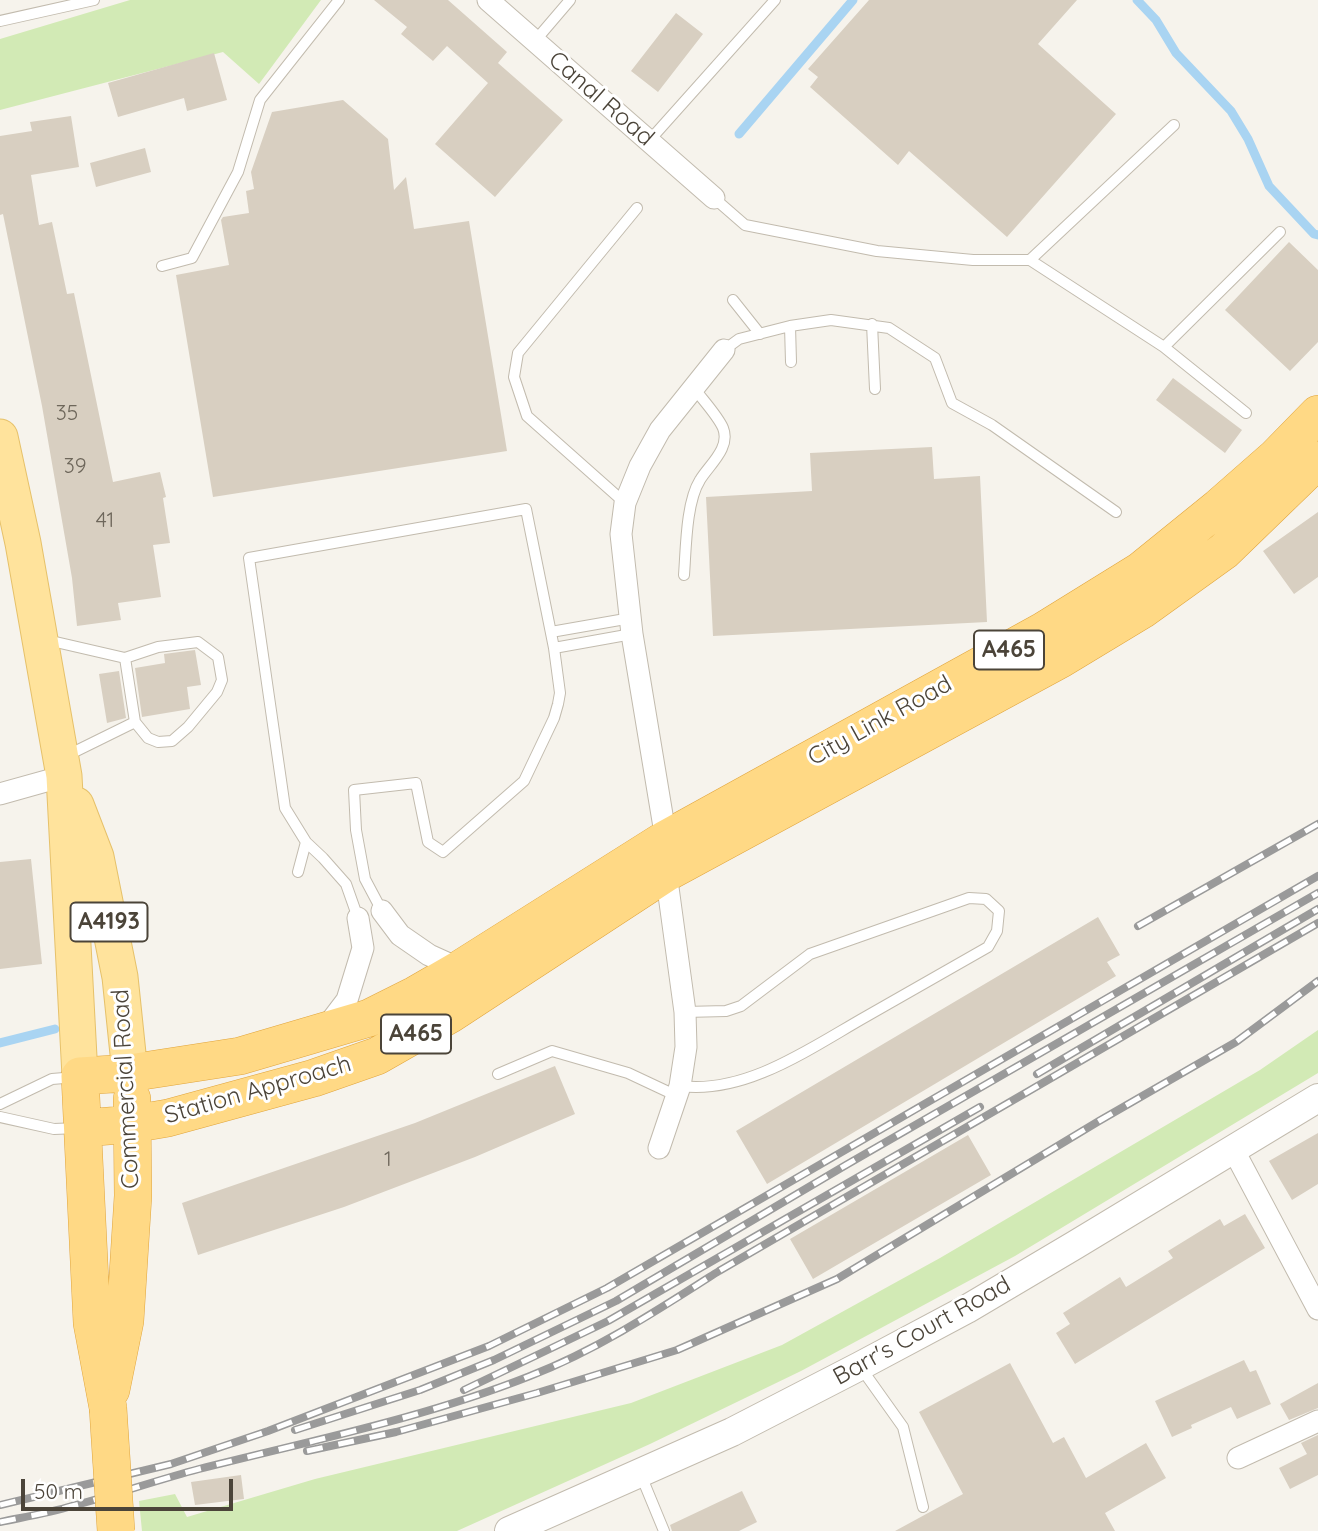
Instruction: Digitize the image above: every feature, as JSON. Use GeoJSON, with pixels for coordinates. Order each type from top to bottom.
{"type":"FeatureCollection","features":[{"type":"Feature","properties":{"kind":"highway","name":"City Link Road"},"geometry":{"type":"LineString","coordinates":[[666,856],[1140,571],[1238,491],[1318,414]]}},
{"type":"Feature","properties":{"kind":"highway","name":"City Link Road"},"geometry":{"type":"LineString","coordinates":[[666,856],[1061,659],[1142,610],[1224,551],[1318,460]]}},
{"type":"Feature","properties":{"kind":"highway","name":"Station Approach"},"geometry":{"type":"LineString","coordinates":[[80,1076],[130,1073],[240,1056],[369,1018],[666,856]]}},
{"type":"Feature","properties":{"kind":"highway","name":"Station Approach"},"geometry":{"type":"LineString","coordinates":[[84,1128],[168,1118],[314,1078],[377,1056],[449,1016],[666,856]]}},
{"type":"Feature","properties":{"kind":"highway","name":"Commercial Road"},"geometry":{"type":"LineString","coordinates":[[108,1408],[125,1321],[133,1196],[130,1073]]}},
{"type":"Feature","properties":{"kind":"highway","name":"Commercial Road"},"geometry":{"type":"LineString","coordinates":[[80,1076],[92,1323],[108,1408],[116,1531]]}},
{"type":"Feature","properties":{"kind":"main road","name":"Commercial Road"},"geometry":{"type":"LineString","coordinates":[[0,438],[17,544],[41,639],[63,767],[80,1076]]}},
{"type":"Feature","properties":{"kind":"main road","name":"Commercial Road"},"geometry":{"type":"LineString","coordinates":[[63,767],[96,857],[120,977],[130,1073]]}},
{"type":"Feature","properties":{"kind":"street","name":"Canal Road"},"geometry":{"type":"LineString","coordinates":[[488,0],[714,198]]}},
{"type":"Feature","properties":{"kind":"street"},"geometry":{"type":"LineString","coordinates":[[659,1148],[678,1091],[686,1047],[685,1012],[621,534],[625,503],[640,466],[660,430],[724,350]]}},
{"type":"Feature","properties":{"kind":"street"},"geometry":{"type":"LineString","coordinates":[[0,794],[63,767]]}},
{"type":"Feature","properties":{"kind":"street"},"geometry":{"type":"LineString","coordinates":[[382,911],[400,935],[429,955],[460,969]]}},
{"type":"Feature","properties":{"kind":"street"},"geometry":{"type":"LineString","coordinates":[[324,1031],[347,1000],[363,948],[358,918]]}},
{"type":"Feature","properties":{"kind":"street","name":"Barr's Court Road"},"geometry":{"type":"LineString","coordinates":[[509,1531],[732,1432],[860,1366],[991,1294],[1318,1098]]}},
{"type":"Feature","properties":{"kind":"street"},"geometry":{"type":"LineString","coordinates":[[1233,1149],[1318,1309]]}},
{"type":"Feature","properties":{"kind":"street"},"geometry":{"type":"LineString","coordinates":[[1238,1458],[1318,1421]]}},
{"type":"Feature","properties":{"kind":"lane"},"geometry":{"type":"LineString","coordinates":[[0,21],[94,0]]}},
{"type":"Feature","properties":{"kind":"lane"},"geometry":{"type":"LineString","coordinates":[[162,267],[192,258],[238,172],[260,100],[339,0]]}},
{"type":"Feature","properties":{"kind":"lane"},"geometry":{"type":"LineString","coordinates":[[535,41],[570,0]]}},
{"type":"Feature","properties":{"kind":"lane"},"geometry":{"type":"LineString","coordinates":[[649,141],[775,0]]}},
{"type":"Feature","properties":{"kind":"lane"},"geometry":{"type":"LineString","coordinates":[[1030,260],[1174,125]]}},
{"type":"Feature","properties":{"kind":"lane"},"geometry":{"type":"LineString","coordinates":[[714,198],[745,225],[864,249],[973,260],[1030,260],[1164,347],[1246,413]]}},
{"type":"Feature","properties":{"kind":"lane"},"geometry":{"type":"LineString","coordinates":[[625,503],[527,416],[514,377],[518,353],[637,208]]}},
{"type":"Feature","properties":{"kind":"lane"},"geometry":{"type":"LineString","coordinates":[[1164,347],[1280,232]]}},
{"type":"Feature","properties":{"kind":"lane"},"geometry":{"type":"LineString","coordinates":[[733,300],[760,334]]}},
{"type":"Feature","properties":{"kind":"lane"},"geometry":{"type":"LineString","coordinates":[[724,350],[739,339],[790,326],[831,320],[889,328],[935,358],[952,403],[992,425],[1116,512]]}},
{"type":"Feature","properties":{"kind":"lane"},"geometry":{"type":"LineString","coordinates":[[872,324],[875,389]]}},
{"type":"Feature","properties":{"kind":"lane"},"geometry":{"type":"LineString","coordinates":[[790,326],[791,362]]}},
{"type":"Feature","properties":{"kind":"lane"},"geometry":{"type":"LineString","coordinates":[[684,575],[689,518],[699,482],[719,456],[724,442],[723,428],[694,388]]}},
{"type":"Feature","properties":{"kind":"lane"},"geometry":{"type":"LineString","coordinates":[[358,918],[346,884],[306,842],[285,808],[249,558],[526,509],[554,648],[560,693],[558,704],[524,780],[443,852],[428,842],[416,783],[354,790],[354,819],[365,879],[382,911]]}},
{"type":"Feature","properties":{"kind":"lane"},"geometry":{"type":"LineString","coordinates":[[551,632],[632,626]]}},
{"type":"Feature","properties":{"kind":"lane"},"geometry":{"type":"LineString","coordinates":[[554,648],[632,626]]}},
{"type":"Feature","properties":{"kind":"lane"},"geometry":{"type":"LineString","coordinates":[[41,639],[125,657],[159,647],[198,642],[218,657],[222,680],[217,692],[188,727],[172,741],[158,742],[148,738],[135,722],[125,657]]}},
{"type":"Feature","properties":{"kind":"lane"},"geometry":{"type":"LineString","coordinates":[[63,767],[135,722]]}},
{"type":"Feature","properties":{"kind":"lane"},"geometry":{"type":"LineString","coordinates":[[298,873],[306,842]]}},
{"type":"Feature","properties":{"kind":"lane"},"geometry":{"type":"LineString","coordinates":[[498,1074],[552,1051],[678,1091],[722,1085],[776,1068],[988,947],[997,931],[999,911],[986,900],[969,898],[810,954],[741,1006],[726,1011],[685,1012]]}},
{"type":"Feature","properties":{"kind":"lane"},"geometry":{"type":"LineString","coordinates":[[0,1104],[52,1079],[80,1076]]}},
{"type":"Feature","properties":{"kind":"lane"},"geometry":{"type":"LineString","coordinates":[[0,1117],[54,1129],[84,1128]]}},
{"type":"Feature","properties":{"kind":"lane"},"geometry":{"type":"LineString","coordinates":[[860,1366],[903,1427],[923,1507]]}},
{"type":"Feature","properties":{"kind":"lane"},"geometry":{"type":"LineString","coordinates":[[640,1473],[664,1531]]}},
{"type":"Feature","properties":{"kind":"green space"},"geometry":{"type":"Polygon","coordinates":[[[130,0],[321,0],[259,84],[223,52],[0,110],[0,39],[130,0]]]}},
{"type":"Feature","properties":{"kind":"green space"},"geometry":{"type":"Polygon","coordinates":[[[1318,1030],[1318,1073],[1015,1256],[801,1371],[650,1444],[457,1531],[142,1531],[139,1501],[175,1494],[187,1517],[315,1479],[631,1403],[782,1345],[940,1258],[1260,1070],[1318,1030]]]}},
{"type":"Feature","properties":{"kind":"building"},"geometry":{"type":"Polygon","coordinates":[[[374,0],[448,0],[507,52],[498,63],[563,120],[495,197],[435,144],[488,83],[447,46],[433,61],[401,34],[407,27],[374,0]]]}},
{"type":"Feature","properties":{"kind":"building"},"geometry":{"type":"Polygon","coordinates":[[[869,0],[1077,0],[1038,44],[1116,114],[1007,237],[909,151],[898,165],[810,87],[818,77],[808,69],[869,0]]]}},
{"type":"Feature","properties":{"kind":"building"},"geometry":{"type":"Polygon","coordinates":[[[676,13],[703,34],[658,92],[631,71],[676,13]]]}},
{"type":"Feature","properties":{"kind":"building"},"geometry":{"type":"Polygon","coordinates":[[[214,53],[227,100],[187,111],[184,98],[118,117],[108,83],[214,53]]]}},
{"type":"Feature","properties":{"kind":"building"},"geometry":{"type":"Polygon","coordinates":[[[343,100],[388,139],[394,190],[406,177],[414,229],[469,221],[507,451],[213,497],[176,275],[229,265],[221,220],[223,217],[249,213],[246,191],[254,189],[251,172],[272,112],[343,100]]]}},
{"type":"Feature","properties":{"kind":"building"},"geometry":{"type":"Polygon","coordinates":[[[71,116],[79,167],[31,175],[39,225],[52,222],[67,294],[74,293],[113,482],[160,472],[166,497],[163,498],[170,543],[153,545],[161,597],[118,603],[121,620],[77,626],[72,578],[42,406],[3,214],[0,215],[0,136],[32,131],[30,122],[71,116]]]}},
{"type":"Feature","properties":{"kind":"building"},"geometry":{"type":"Polygon","coordinates":[[[145,148],[151,172],[96,187],[90,163],[145,148]]]}},
{"type":"Feature","properties":{"kind":"building"},"geometry":{"type":"Polygon","coordinates":[[[1289,242],[1318,270],[1318,342],[1290,371],[1225,310],[1289,242]]]}},
{"type":"Feature","properties":{"kind":"building"},"geometry":{"type":"Polygon","coordinates":[[[1173,378],[1242,430],[1225,453],[1156,400],[1173,378]]]}},
{"type":"Feature","properties":{"kind":"building"},"geometry":{"type":"Polygon","coordinates":[[[932,447],[934,479],[980,476],[987,622],[713,636],[706,497],[812,491],[810,453],[932,447]]]}},
{"type":"Feature","properties":{"kind":"building"},"geometry":{"type":"Polygon","coordinates":[[[1318,512],[1318,577],[1294,594],[1263,551],[1318,512]]]}},
{"type":"Feature","properties":{"kind":"building"},"geometry":{"type":"Polygon","coordinates":[[[195,650],[201,685],[187,687],[190,709],[142,717],[135,668],[165,663],[164,654],[195,650]]]}},
{"type":"Feature","properties":{"kind":"building"},"geometry":{"type":"Polygon","coordinates":[[[119,671],[126,718],[107,723],[99,674],[119,671]]]}},
{"type":"Feature","properties":{"kind":"building"},"geometry":{"type":"Polygon","coordinates":[[[31,859],[42,964],[0,969],[0,862],[31,859]]]}},
{"type":"Feature","properties":{"kind":"building"},"geometry":{"type":"Polygon","coordinates":[[[1098,917],[1120,955],[1107,962],[1116,976],[767,1184],[736,1131],[1098,917]]]}},
{"type":"Feature","properties":{"kind":"building"},"geometry":{"type":"Polygon","coordinates":[[[555,1066],[575,1114],[475,1157],[344,1207],[198,1255],[182,1203],[415,1123],[555,1066]]]}},
{"type":"Feature","properties":{"kind":"building"},"geometry":{"type":"Polygon","coordinates":[[[1318,1133],[1318,1184],[1292,1200],[1269,1161],[1318,1133]]]}},
{"type":"Feature","properties":{"kind":"building"},"geometry":{"type":"Polygon","coordinates":[[[968,1135],[991,1175],[813,1279],[790,1239],[968,1135]]]}},
{"type":"Feature","properties":{"kind":"building"},"geometry":{"type":"Polygon","coordinates":[[[1245,1214],[1265,1248],[1075,1364],[1056,1333],[1070,1324],[1063,1313],[1120,1277],[1126,1287],[1173,1258],[1168,1251],[1220,1219],[1224,1226],[1245,1214]]]}},
{"type":"Feature","properties":{"kind":"building"},"geometry":{"type":"Polygon","coordinates":[[[1244,1360],[1250,1372],[1256,1370],[1271,1404],[1237,1419],[1231,1407],[1172,1437],[1155,1401],[1244,1360]]]}},
{"type":"Feature","properties":{"kind":"building"},"geometry":{"type":"Polygon","coordinates":[[[1010,1363],[1053,1443],[1064,1437],[1086,1478],[1146,1443],[1166,1478],[1105,1513],[1115,1531],[895,1531],[963,1494],[919,1412],[1010,1363]]]}},
{"type":"Feature","properties":{"kind":"building"},"geometry":{"type":"Polygon","coordinates":[[[1318,1383],[1318,1408],[1289,1420],[1280,1404],[1318,1383]]]}},
{"type":"Feature","properties":{"kind":"building"},"geometry":{"type":"Polygon","coordinates":[[[1318,1435],[1318,1475],[1290,1489],[1279,1468],[1307,1454],[1301,1443],[1318,1435]]]}},
{"type":"Feature","properties":{"kind":"building"},"geometry":{"type":"Polygon","coordinates":[[[241,1475],[244,1499],[195,1505],[191,1482],[241,1475]]]}},
{"type":"Feature","properties":{"kind":"building"},"geometry":{"type":"Polygon","coordinates":[[[742,1491],[757,1522],[739,1531],[672,1531],[670,1525],[742,1491]]]}},
{"type":"Feature","properties":{"kind":"waterway"},"geometry":{"type":"LineString","coordinates":[[739,134],[853,0]]}},
{"type":"Feature","properties":{"kind":"waterway"},"geometry":{"type":"LineString","coordinates":[[1137,0],[1156,20],[1176,53],[1231,111],[1248,139],[1269,186],[1314,234],[1318,235]]}},
{"type":"Feature","properties":{"kind":"waterway"},"geometry":{"type":"LineString","coordinates":[[0,1043],[55,1029]]}},
{"type":"Feature","properties":{"kind":"railway"},"geometry":{"type":"LineString","coordinates":[[1138,926],[1318,824]]}},
{"type":"Feature","properties":{"kind":"railway"},"geometry":{"type":"LineString","coordinates":[[0,1505],[171,1464],[268,1431],[489,1346],[607,1288],[1318,876]]}},
{"type":"Feature","properties":{"kind":"railway"},"geometry":{"type":"LineString","coordinates":[[295,1430],[420,1390],[494,1360],[616,1301],[1318,893]]}},
{"type":"Feature","properties":{"kind":"railway"},"geometry":{"type":"LineString","coordinates":[[1037,1074],[1318,909]]}},
{"type":"Feature","properties":{"kind":"railway"},"geometry":{"type":"LineString","coordinates":[[0,1522],[63,1508],[199,1469],[408,1417],[490,1391],[555,1366],[627,1328],[719,1271],[1318,923]]}},
{"type":"Feature","properties":{"kind":"railway"},"geometry":{"type":"LineString","coordinates":[[307,1451],[396,1432],[677,1350],[837,1279],[1236,1042],[1318,981]]}},
{"type":"Feature","properties":{"kind":"railway"},"geometry":{"type":"LineString","coordinates":[[464,1390],[608,1321],[980,1107]]}}]}
